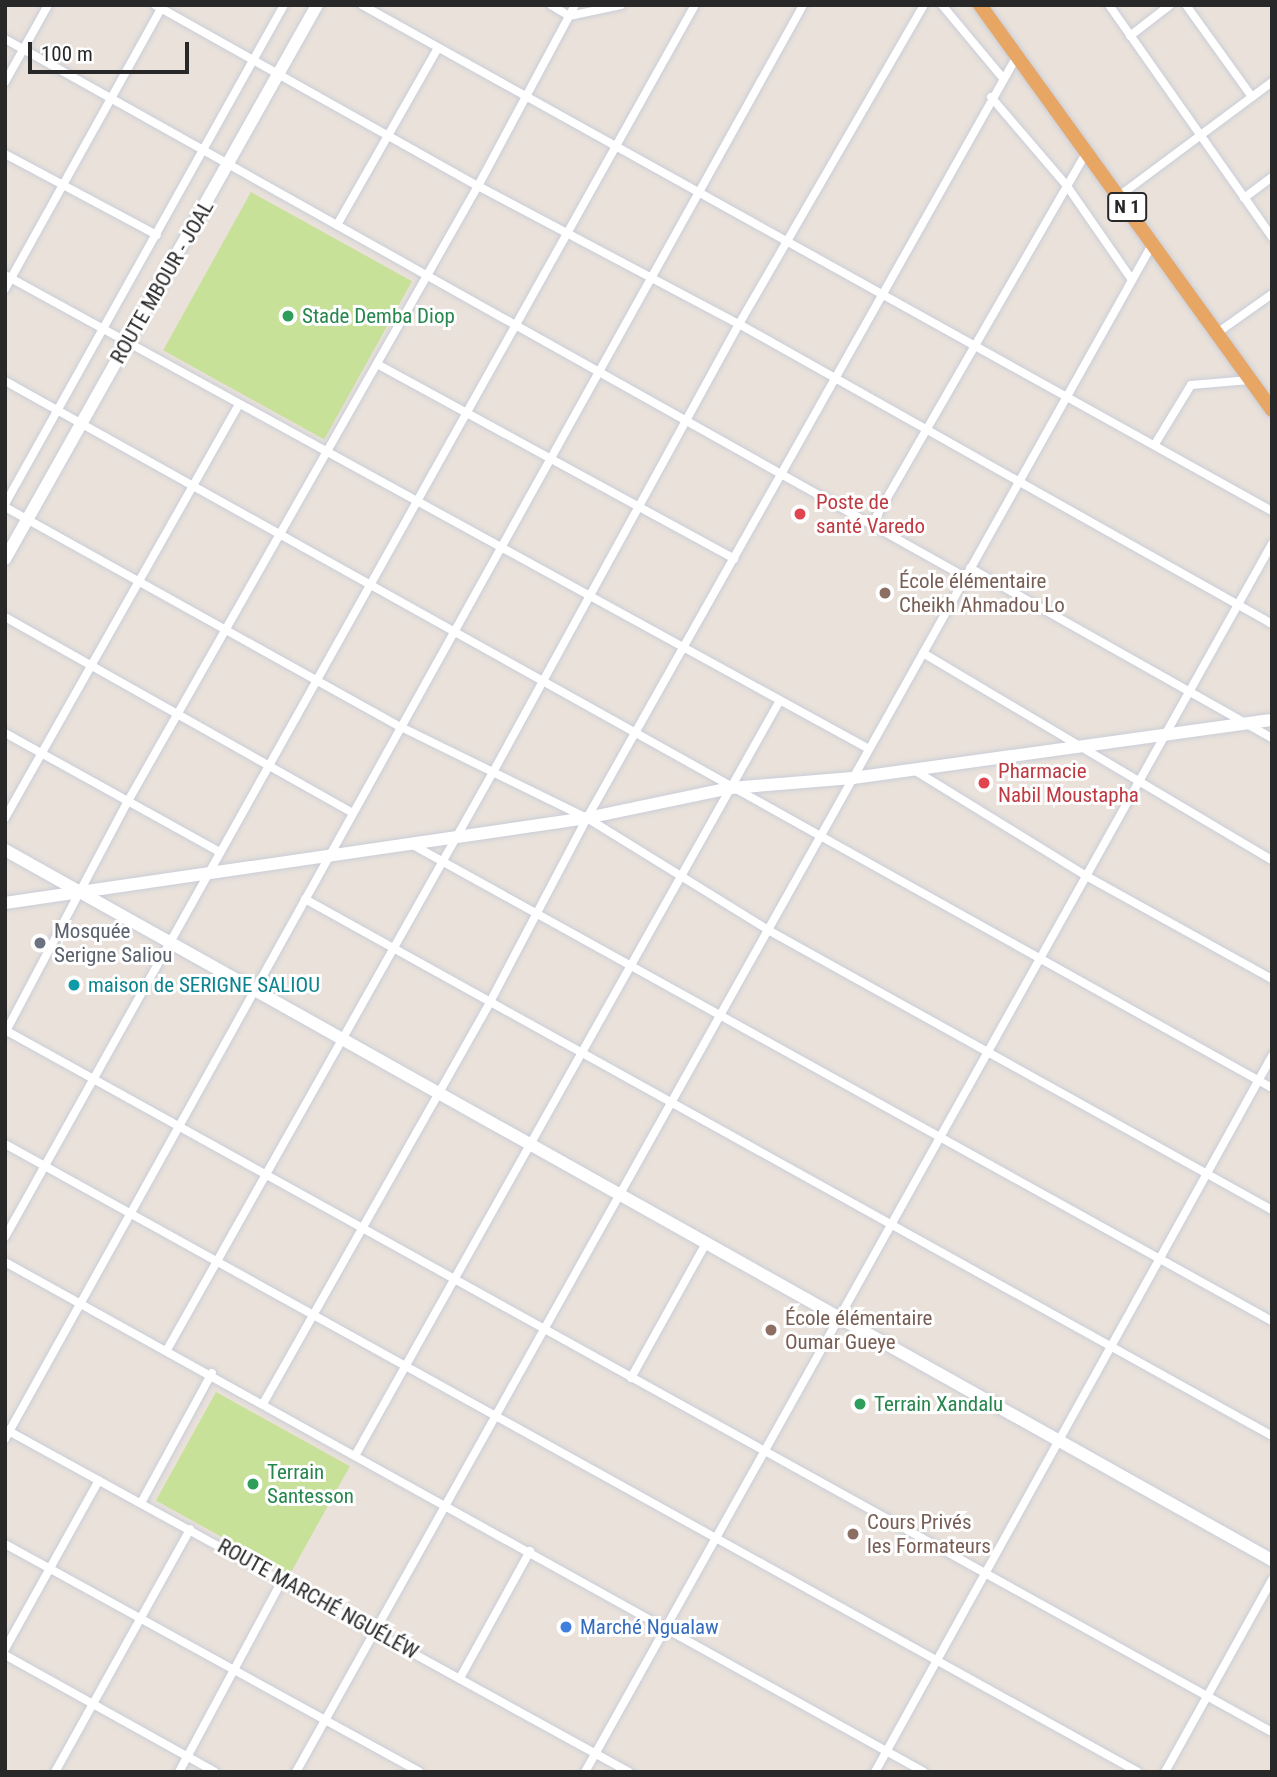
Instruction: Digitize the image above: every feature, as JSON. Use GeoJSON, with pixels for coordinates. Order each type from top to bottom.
{"type":"FeatureCollection","features":[{"type":"Feature","properties":{"kind":"highway","name":"N 1"},"geometry":{"type":"LineString","coordinates":[[980,5],[1272,410]]}},
{"type":"Feature","properties":{"kind":"main road","name":"ROUTE MBOUR - JOAL"},"geometry":{"type":"LineString","coordinates":[[5,559],[79,424],[280,75],[317,5]]}},
{"type":"Feature","properties":{"kind":"main road"},"geometry":{"type":"LineString","coordinates":[[5,903],[406,841],[587,818],[732,788],[853,778],[1272,720]]}},
{"type":"Feature","properties":{"kind":"main road"},"geometry":{"type":"LineString","coordinates":[[5,850],[83,891],[1272,1560]]}},
{"type":"Feature","properties":{"kind":"street"},"geometry":{"type":"LineString","coordinates":[[5,82],[48,5]]}},
{"type":"Feature","properties":{"kind":"street"},"geometry":{"type":"LineString","coordinates":[[284,5],[5,505],[27,520],[401,727],[492,774],[587,818],[768,930],[1272,1210]]}},
{"type":"Feature","properties":{"kind":"street"},"geometry":{"type":"LineString","coordinates":[[362,5],[437,50],[527,96],[788,240],[1272,511]]}},
{"type":"Feature","properties":{"kind":"street"},"geometry":{"type":"LineString","coordinates":[[551,5],[569,16],[621,5]]}},
{"type":"Feature","properties":{"kind":"street"},"geometry":{"type":"LineString","coordinates":[[575,5],[478,186],[324,452],[128,801],[83,891],[6,1031],[1272,1732]]}},
{"type":"Feature","properties":{"kind":"street"},"geometry":{"type":"LineString","coordinates":[[5,1237],[695,5]]}},
{"type":"Feature","properties":{"kind":"street"},"geometry":{"type":"LineString","coordinates":[[7,1433],[803,5]]}},
{"type":"Feature","properties":{"kind":"street"},"geometry":{"type":"LineString","coordinates":[[168,1348],[266,1176],[340,1038],[492,774],[588,594],[688,421],[739,324],[924,5]]}},
{"type":"Feature","properties":{"kind":"street"},"geometry":{"type":"LineString","coordinates":[[942,5],[1002,77]]}},
{"type":"Feature","properties":{"kind":"street"},"geometry":{"type":"LineString","coordinates":[[1109,5],[1272,237]]}},
{"type":"Feature","properties":{"kind":"street"},"geometry":{"type":"LineString","coordinates":[[1130,36],[1170,5]]}},
{"type":"Feature","properties":{"kind":"street"},"geometry":{"type":"LineString","coordinates":[[1186,5],[1252,97]]}},
{"type":"Feature","properties":{"kind":"street"},"geometry":{"type":"LineString","coordinates":[[5,289],[8,276],[64,186],[160,6],[478,186],[739,324],[1018,485],[1272,624]]}},
{"type":"Feature","properties":{"kind":"street"},"geometry":{"type":"LineString","coordinates":[[5,39],[872,524],[1189,691],[1272,738]]}},
{"type":"Feature","properties":{"kind":"street"},"geometry":{"type":"LineString","coordinates":[[337,225],[437,50]]}},
{"type":"Feature","properties":{"kind":"street"},"geometry":{"type":"LineString","coordinates":[[264,1402],[489,1002],[587,818],[1002,77],[1017,56]]}},
{"type":"Feature","properties":{"kind":"street"},"geometry":{"type":"LineString","coordinates":[[1119,196],[1271,85]]}},
{"type":"Feature","properties":{"kind":"street"},"geometry":{"type":"LineString","coordinates":[[991,97],[1067,186],[1132,279]]}},
{"type":"Feature","properties":{"kind":"street"},"geometry":{"type":"LineString","coordinates":[[872,524],[1087,152]]}},
{"type":"Feature","properties":{"kind":"street"},"geometry":{"type":"LineString","coordinates":[[5,154],[157,235]]}},
{"type":"Feature","properties":{"kind":"street"},"geometry":{"type":"LineString","coordinates":[[1244,198],[1272,177]]}},
{"type":"Feature","properties":{"kind":"street"},"geometry":{"type":"LineString","coordinates":[[296,1772],[1153,243]]}},
{"type":"Feature","properties":{"kind":"street"},"geometry":{"type":"LineString","coordinates":[[8,276],[499,550],[588,594],[779,702],[869,749]]}},
{"type":"Feature","properties":{"kind":"street"},"geometry":{"type":"LineString","coordinates":[[1217,333],[1272,294]]}},
{"type":"Feature","properties":{"kind":"street"},"geometry":{"type":"LineString","coordinates":[[377,364],[734,559]]}},
{"type":"Feature","properties":{"kind":"street"},"geometry":{"type":"LineString","coordinates":[[1155,444],[1191,385],[1250,380]]}},
{"type":"Feature","properties":{"kind":"street"},"geometry":{"type":"LineString","coordinates":[[5,381],[192,488],[1272,1088]]}},
{"type":"Feature","properties":{"kind":"street"},"geometry":{"type":"LineString","coordinates":[[5,818],[239,405]]}},
{"type":"Feature","properties":{"kind":"street"},"geometry":{"type":"LineString","coordinates":[[585,1772],[1272,544]]}},
{"type":"Feature","properties":{"kind":"street"},"geometry":{"type":"LineString","coordinates":[[5,617],[353,813]]}},
{"type":"Feature","properties":{"kind":"street"},"geometry":{"type":"LineString","coordinates":[[923,653],[1272,860]]}},
{"type":"Feature","properties":{"kind":"street"},"geometry":{"type":"LineString","coordinates":[[356,1454],[630,967],[678,875],[732,788],[779,702]]}},
{"type":"Feature","properties":{"kind":"street"},"geometry":{"type":"LineString","coordinates":[[5,733],[220,852]]}},
{"type":"Feature","properties":{"kind":"street"},"geometry":{"type":"LineString","coordinates":[[914,770],[1088,877],[1272,979]]}},
{"type":"Feature","properties":{"kind":"street"},"geometry":{"type":"LineString","coordinates":[[406,841],[1272,1321]]}},
{"type":"Feature","properties":{"kind":"street"},"geometry":{"type":"LineString","coordinates":[[305,899],[1272,1436]]}},
{"type":"Feature","properties":{"kind":"street"},"geometry":{"type":"LineString","coordinates":[[875,1772],[1272,1056]]}},
{"type":"Feature","properties":{"kind":"street"},"geometry":{"type":"LineString","coordinates":[[5,1144],[715,1540],[1138,1772]]}},
{"type":"Feature","properties":{"kind":"street"},"geometry":{"type":"LineString","coordinates":[[631,1378],[706,1243]]}},
{"type":"Feature","properties":{"kind":"street"},"geometry":{"type":"LineString","coordinates":[[5,1262],[80,1304],[168,1348],[924,1772]]}},
{"type":"Feature","properties":{"kind":"street"},"geometry":{"type":"LineString","coordinates":[[141,1503],[212,1373]]}},
{"type":"Feature","properties":{"kind":"street","name":"ROUTE MARCHÉ NGUÉLÉW"},"geometry":{"type":"LineString","coordinates":[[7,1433],[283,1579],[629,1772]]}},
{"type":"Feature","properties":{"kind":"street"},"geometry":{"type":"LineString","coordinates":[[5,1649],[99,1480]]}},
{"type":"Feature","properties":{"kind":"street"},"geometry":{"type":"LineString","coordinates":[[55,1772],[190,1529]]}},
{"type":"Feature","properties":{"kind":"street"},"geometry":{"type":"LineString","coordinates":[[5,1544],[419,1772]]}},
{"type":"Feature","properties":{"kind":"street"},"geometry":{"type":"LineString","coordinates":[[460,1678],[530,1552]]}},
{"type":"Feature","properties":{"kind":"street"},"geometry":{"type":"LineString","coordinates":[[179,1772],[283,1579]]}},
{"type":"Feature","properties":{"kind":"street"},"geometry":{"type":"LineString","coordinates":[[1165,1772],[1272,1580]]}},
{"type":"Feature","properties":{"kind":"street"},"geometry":{"type":"LineString","coordinates":[[5,1655],[215,1772]]}},
{"type":"Feature","properties":{"kind":"green space","name":"Stade Demba Diop"},"geometry":{"type":"Polygon","coordinates":[[[251,192],[412,281],[324,440],[163,350],[251,192]]]}},
{"type":"Feature","properties":{"kind":"green space","name":"Terrain Santesson"},"geometry":{"type":"Polygon","coordinates":[[[216,1392],[350,1466],[290,1575],[156,1500],[216,1392]]]}},
{"type":"Feature","properties":{"kind":"place","name":"Stade Demba Diop"},"geometry":{"type":"Point","coordinates":[288,316]}},
{"type":"Feature","properties":{"kind":"place","name":"Poste de santé Varedo"},"geometry":{"type":"Point","coordinates":[800,514]}},
{"type":"Feature","properties":{"kind":"place","name":"École élémentaire Cheikh Ahmadou Lo"},"geometry":{"type":"Point","coordinates":[885,593]}},
{"type":"Feature","properties":{"kind":"place","name":"Pharmacie Nabil Moustapha"},"geometry":{"type":"Point","coordinates":[984,783]}},
{"type":"Feature","properties":{"kind":"place","name":"Mosquée Serigne Saliou"},"geometry":{"type":"Point","coordinates":[40,943]}},
{"type":"Feature","properties":{"kind":"place","name":"maison de SERIGNE SALIOU"},"geometry":{"type":"Point","coordinates":[74,985]}},
{"type":"Feature","properties":{"kind":"place","name":"École élémentaire Oumar Gueye"},"geometry":{"type":"Point","coordinates":[771,1330]}},
{"type":"Feature","properties":{"kind":"place","name":"Terrain Xandalu"},"geometry":{"type":"Point","coordinates":[860,1404]}},
{"type":"Feature","properties":{"kind":"place","name":"Terrain Santesson"},"geometry":{"type":"Point","coordinates":[253,1484]}},
{"type":"Feature","properties":{"kind":"place","name":"Cours Privés les Formateurs"},"geometry":{"type":"Point","coordinates":[853,1534]}},
{"type":"Feature","properties":{"kind":"place","name":"Marché Ngualaw"},"geometry":{"type":"Point","coordinates":[566,1627]}}]}
